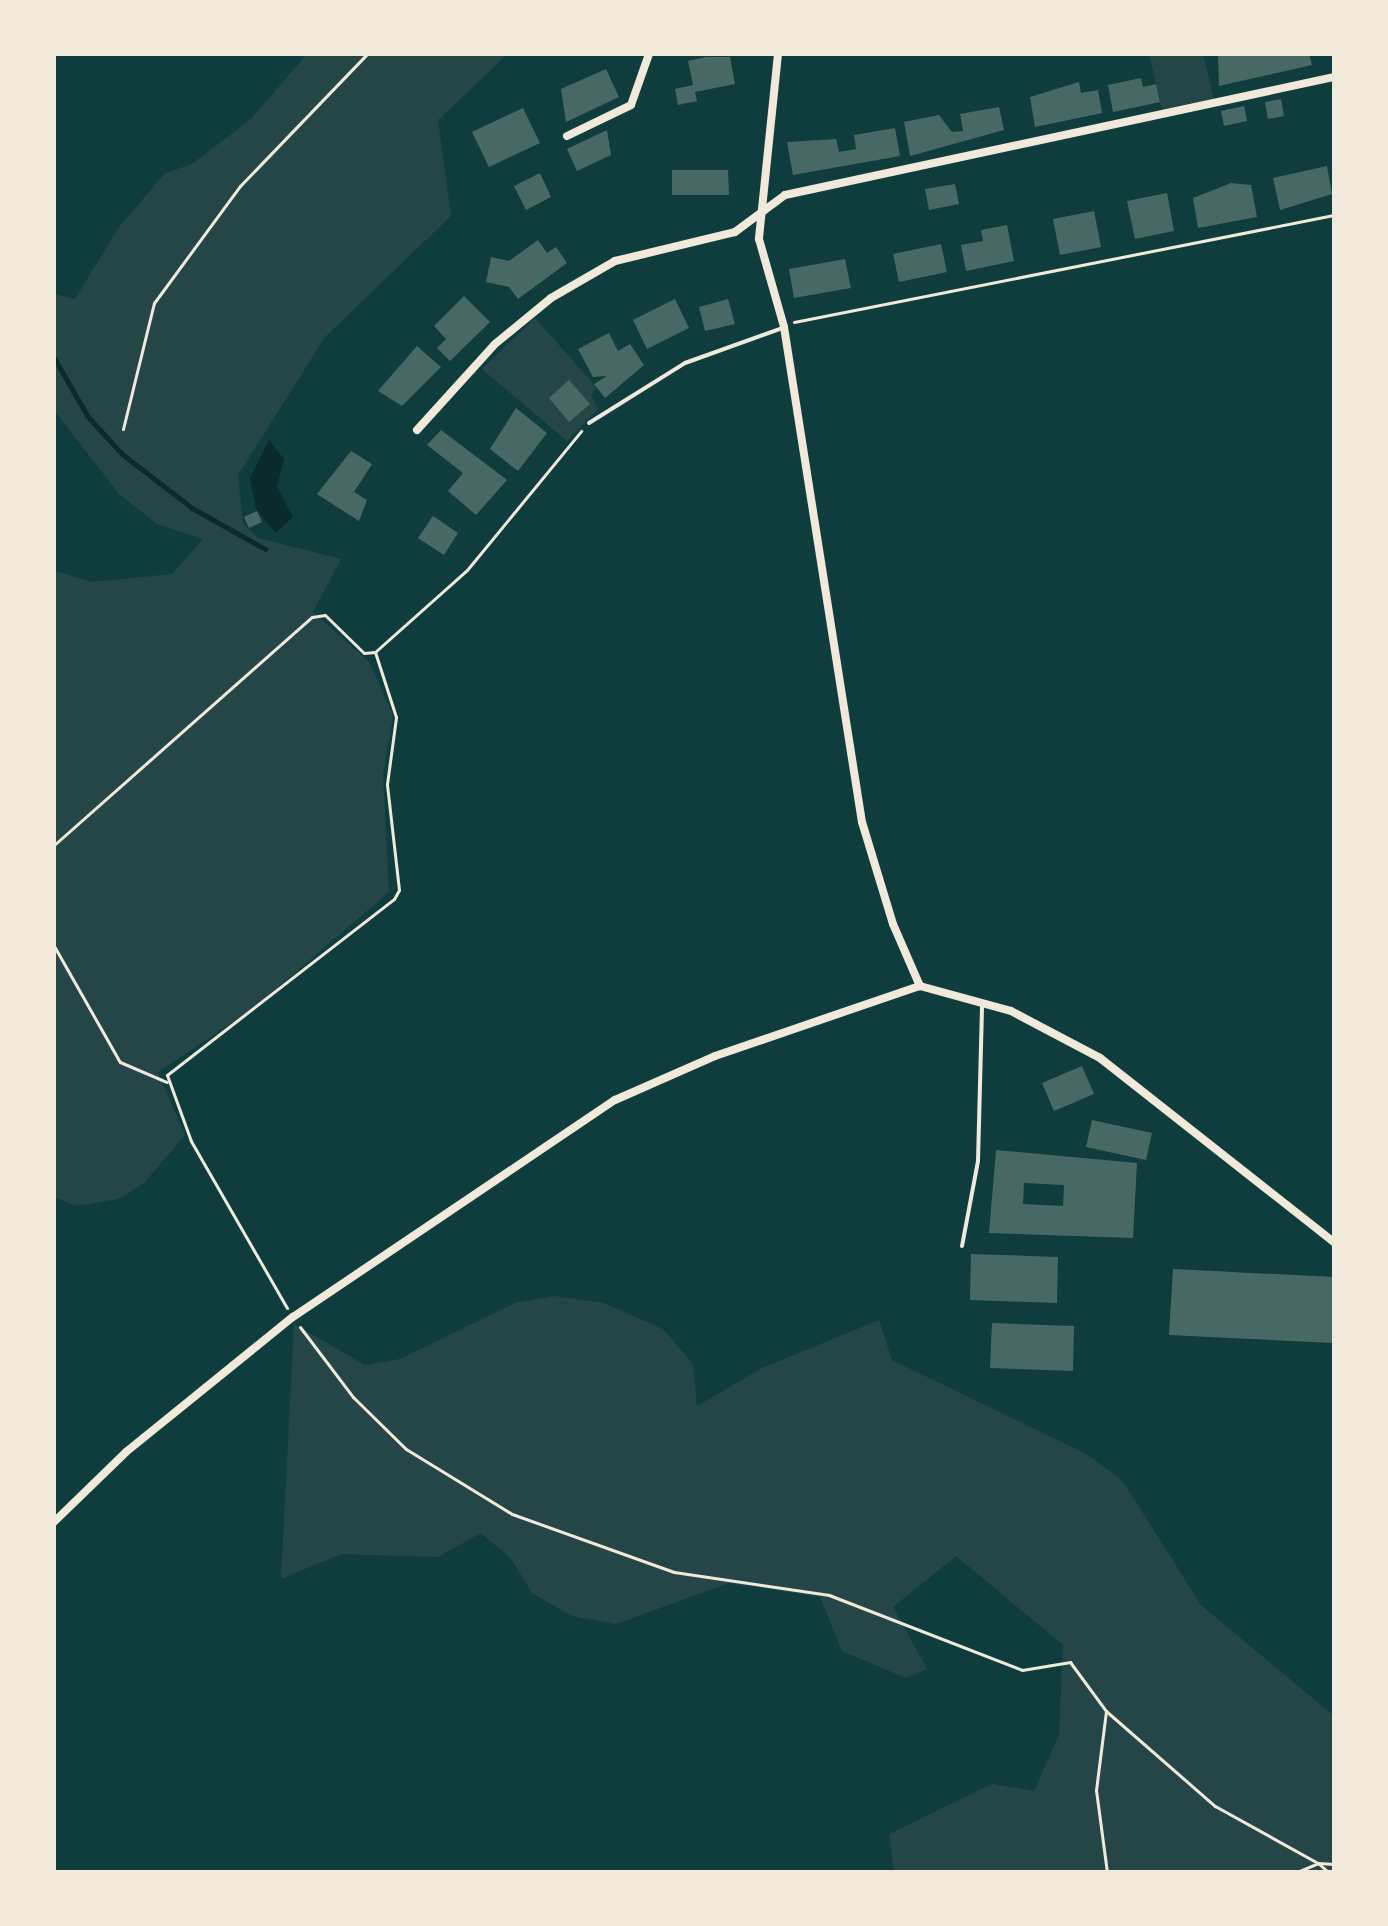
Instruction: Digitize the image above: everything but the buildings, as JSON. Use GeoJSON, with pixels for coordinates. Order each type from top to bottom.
{"type":"FeatureCollection","features":[{"type":"Feature","properties":{"kind":"street"},"geometry":{"type":"LineString","coordinates":[[567,136],[631,105],[649,54]]}},
{"type":"Feature","properties":{"kind":"street"},"geometry":{"type":"LineString","coordinates":[[778,54],[758,216],[784,327],[862,822],[920,986]]}},
{"type":"Feature","properties":{"kind":"street"},"geometry":{"type":"LineString","coordinates":[[417,430],[495,344],[562,291],[615,261],[735,232],[785,195],[1334,77]]}},
{"type":"Feature","properties":{"kind":"street"},"geometry":{"type":"LineString","coordinates":[[54,1522],[126,1452],[293,1317],[615,1100],[715,1056],[920,986],[983,1002],[1100,1058],[1334,1242]]}},
{"type":"Feature","properties":{"kind":"lane"},"geometry":{"type":"LineString","coordinates":[[589,423],[685,363],[784,327]]}},
{"type":"Feature","properties":{"kind":"lane"},"geometry":{"type":"LineString","coordinates":[[962,1246],[978,1161],[977,1026],[983,1002]]}},
{"type":"Feature","properties":{"kind":"path"},"geometry":{"type":"LineString","coordinates":[[123,429],[154,303],[240,186],[367,54]]}},
{"type":"Feature","properties":{"kind":"path"},"geometry":{"type":"LineString","coordinates":[[784,327],[811,315],[1334,215]]}},
{"type":"Feature","properties":{"kind":"path"},"geometry":{"type":"LineString","coordinates":[[54,845],[312,617],[325,615],[364,653],[375,652],[467,570],[589,423]]}},
{"type":"Feature","properties":{"kind":"path"},"geometry":{"type":"LineString","coordinates":[[167,1082],[174,1068],[315,967],[399,890],[387,784],[396,717],[375,652]]}},
{"type":"Feature","properties":{"kind":"path"},"geometry":{"type":"LineString","coordinates":[[54,946],[120,1062],[167,1082],[191,1141],[293,1317],[353,1397],[425,1465],[564,1537],[674,1572],[829,1595],[1022,1670],[1070,1662],[1106,1711],[1171,1775],[1318,1863],[1328,1872]]}},
{"type":"Feature","properties":{"kind":"path"},"geometry":{"type":"LineString","coordinates":[[1106,1711],[1096,1790],[1107,1872]]}},
{"type":"Feature","properties":{"kind":"path"},"geometry":{"type":"LineString","coordinates":[[1297,1872],[1318,1863],[1334,1864]]}},
{"type":"Feature","properties":{"kind":"shaded area"},"geometry":{"type":"Polygon","coordinates":[[[307,54],[508,54],[438,120],[451,216],[325,337],[238,475],[243,523],[258,538],[341,559],[313,612],[370,663],[393,716],[383,774],[389,892],[254,1008],[158,1072],[185,1135],[144,1183],[119,1199],[76,1206],[54,1197],[54,571],[93,582],[172,574],[203,539],[157,524],[119,494],[54,410],[54,294],[75,299],[119,227],[165,173],[192,164],[251,119],[307,54]]]}},
{"type":"Feature","properties":{"kind":"shaded area"},"geometry":{"type":"Polygon","coordinates":[[[1149,54],[1203,54],[1214,99],[1162,110],[1149,54]]]}},
{"type":"Feature","properties":{"kind":"shaded area"},"geometry":{"type":"Polygon","coordinates":[[[535,318],[597,388],[591,395],[598,409],[567,441],[482,369],[535,318]]]}},
{"type":"Feature","properties":{"kind":"shaded area"},"geometry":{"type":"Polygon","coordinates":[[[269,440],[284,459],[277,487],[293,517],[276,533],[256,509],[250,478],[269,440]]]}},
{"type":"Feature","properties":{"kind":"shaded area"},"geometry":{"type":"Polygon","coordinates":[[[554,1296],[604,1303],[663,1329],[693,1364],[697,1406],[762,1368],[879,1320],[892,1360],[1086,1454],[1122,1480],[1201,1605],[1334,1716],[1334,1872],[894,1872],[889,1834],[992,1784],[1034,1791],[1059,1735],[1063,1645],[956,1556],[893,1607],[927,1669],[906,1678],[842,1651],[820,1597],[729,1583],[616,1624],[572,1616],[532,1593],[512,1560],[481,1533],[438,1557],[341,1554],[281,1579],[294,1324],[365,1365],[400,1359],[515,1303],[554,1296]]]}},
{"type":"Feature","properties":{"kind":"waterway"},"geometry":{"type":"LineString","coordinates":[[54,358],[88,417],[122,454],[192,508],[265,549]]}}]}
